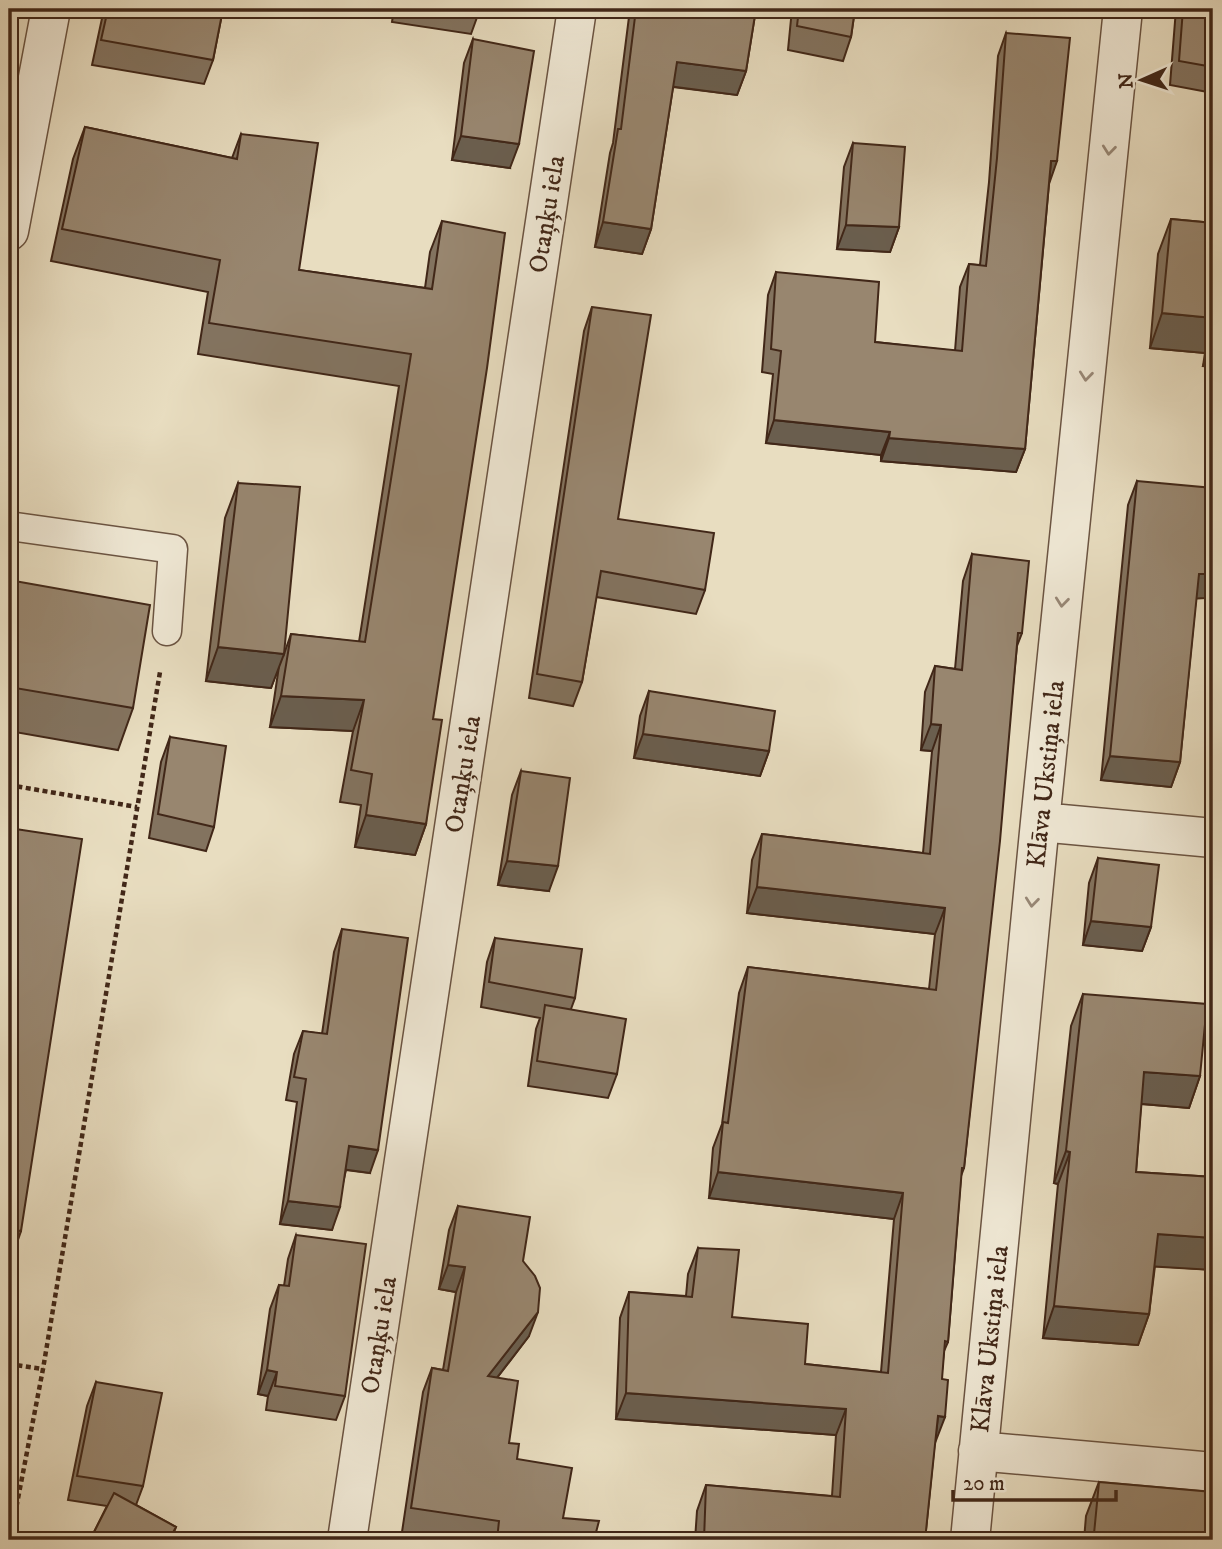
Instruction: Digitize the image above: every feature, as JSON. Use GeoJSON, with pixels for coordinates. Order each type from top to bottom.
{"type":"FeatureCollection","features":[{"type":"Feature","properties":{"kind":"street"},"geometry":{"type":"LineString","coordinates":[[9,230],[51,9]]}},
{"type":"Feature","properties":{"kind":"street","name":"Otaņķu iela"},"geometry":{"type":"LineString","coordinates":[[347,1540],[577,9]]}},
{"type":"Feature","properties":{"kind":"street","name":"Klāva Ukstiņa iela"},"geometry":{"type":"LineString","coordinates":[[970,1540],[1040,822],[1124,9]]}},
{"type":"Feature","properties":{"kind":"street"},"geometry":{"type":"LineString","coordinates":[[1040,822],[1213,838]]}},
{"type":"Feature","properties":{"kind":"street"},"geometry":{"type":"LineString","coordinates":[[978,1451],[1213,1472]]}},
{"type":"Feature","properties":{"kind":"lane"},"geometry":{"type":"LineString","coordinates":[[9,526],[173,549],[167,631]]}},
{"type":"Feature","properties":{"kind":"path"},"geometry":{"type":"LineString","coordinates":[[10,1540],[43,1369],[167,631]]}},
{"type":"Feature","properties":{"kind":"path"},"geometry":{"type":"LineString","coordinates":[[9,785],[137,807]]}},
{"type":"Feature","properties":{"kind":"path"},"geometry":{"type":"LineString","coordinates":[[9,1364],[43,1369]]}},
{"type":"Feature","properties":{"kind":"building"},"geometry":{"type":"Polygon","coordinates":[[[9,9],[13,9],[9,36],[9,9]]]}},
{"type":"Feature","properties":{"kind":"building"},"geometry":{"type":"Polygon","coordinates":[[[108,9],[223,9],[213,60],[101,40],[108,9]]]}},
{"type":"Feature","properties":{"kind":"building"},"geometry":{"type":"Polygon","coordinates":[[[636,9],[756,9],[746,71],[677,62],[651,229],[603,222],[618,129],[621,129],[636,9]]]}},
{"type":"Feature","properties":{"kind":"building"},"geometry":{"type":"Polygon","coordinates":[[[799,9],[855,9],[851,37],[797,26],[799,9]]]}},
{"type":"Feature","properties":{"kind":"building"},"geometry":{"type":"Polygon","coordinates":[[[1183,9],[1213,9],[1213,67],[1179,61],[1183,9]]]}},
{"type":"Feature","properties":{"kind":"building"},"geometry":{"type":"Polygon","coordinates":[[[1006,33],[1070,38],[1057,161],[1051,161],[1025,449],[889,438],[890,432],[774,420],[781,351],[771,349],[776,272],[879,282],[875,342],[962,351],[969,264],[986,266],[1006,33]]]}},
{"type":"Feature","properties":{"kind":"building"},"geometry":{"type":"Polygon","coordinates":[[[473,39],[534,51],[519,144],[461,136],[473,39]]]}},
{"type":"Feature","properties":{"kind":"building"},"geometry":{"type":"Polygon","coordinates":[[[85,127],[237,159],[241,134],[318,143],[299,270],[432,289],[442,221],[505,233],[433,719],[442,720],[426,824],[366,815],[372,774],[351,770],[364,700],[281,696],[291,634],[365,642],[411,354],[209,323],[220,260],[62,229],[85,127]]]}},
{"type":"Feature","properties":{"kind":"building"},"geometry":{"type":"Polygon","coordinates":[[[853,143],[905,147],[899,227],[846,225],[853,143]]]}},
{"type":"Feature","properties":{"kind":"building"},"geometry":{"type":"Polygon","coordinates":[[[1171,219],[1213,223],[1213,318],[1162,313],[1171,219]]]}},
{"type":"Feature","properties":{"kind":"building"},"geometry":{"type":"Polygon","coordinates":[[[592,307],[651,315],[618,519],[714,533],[705,590],[601,571],[582,682],[537,674],[592,307]]]}},
{"type":"Feature","properties":{"kind":"building"},"geometry":{"type":"Polygon","coordinates":[[[1137,481],[1213,488],[1213,574],[1199,574],[1180,762],[1110,756],[1137,481]]]}},
{"type":"Feature","properties":{"kind":"building"},"geometry":{"type":"Polygon","coordinates":[[[238,483],[300,487],[284,654],[218,647],[238,483]]]}},
{"type":"Feature","properties":{"kind":"building"},"geometry":{"type":"Polygon","coordinates":[[[972,554],[1029,561],[1022,633],[1018,633],[1000,841],[962,1168],[948,1342],[945,1341],[942,1379],[948,1380],[945,1417],[938,1416],[925,1540],[704,1540],[706,1485],[840,1497],[846,1409],[626,1393],[629,1292],[692,1297],[698,1248],[739,1250],[732,1317],[808,1324],[805,1364],[888,1373],[903,1193],[718,1172],[723,1122],[728,1123],[748,967],[936,990],[945,908],[757,887],[762,834],[930,854],[941,725],[931,724],[935,666],[962,670],[972,554]]]}},
{"type":"Feature","properties":{"kind":"building"},"geometry":{"type":"Polygon","coordinates":[[[9,580],[150,605],[133,708],[9,687],[9,580]]]}},
{"type":"Feature","properties":{"kind":"building"},"geometry":{"type":"Polygon","coordinates":[[[649,691],[775,711],[769,751],[643,734],[649,691]]]}},
{"type":"Feature","properties":{"kind":"building"},"geometry":{"type":"Polygon","coordinates":[[[170,737],[226,746],[214,827],[158,814],[170,737]]]}},
{"type":"Feature","properties":{"kind":"building"},"geometry":{"type":"Polygon","coordinates":[[[521,771],[570,778],[558,866],[507,861],[521,771]]]}},
{"type":"Feature","properties":{"kind":"building"},"geometry":{"type":"Polygon","coordinates":[[[9,828],[82,839],[21,1231],[9,1229],[9,828]]]}},
{"type":"Feature","properties":{"kind":"building"},"geometry":{"type":"Polygon","coordinates":[[[1098,858],[1159,865],[1151,927],[1091,921],[1098,858]]]}},
{"type":"Feature","properties":{"kind":"building"},"geometry":{"type":"Polygon","coordinates":[[[342,929],[408,938],[378,1150],[349,1146],[340,1207],[288,1201],[306,1079],[294,1077],[303,1031],[327,1034],[342,929]]]}},
{"type":"Feature","properties":{"kind":"building"},"geometry":{"type":"Polygon","coordinates":[[[495,938],[582,949],[575,998],[489,982],[495,938]]]}},
{"type":"Feature","properties":{"kind":"building"},"geometry":{"type":"Polygon","coordinates":[[[1083,994],[1207,1004],[1200,1076],[1144,1072],[1136,1172],[1213,1177],[1213,1238],[1158,1234],[1149,1314],[1054,1306],[1070,1152],[1066,1151],[1083,994]]]}},
{"type":"Feature","properties":{"kind":"building"},"geometry":{"type":"Polygon","coordinates":[[[545,1005],[626,1019],[617,1074],[537,1061],[545,1005]]]}},
{"type":"Feature","properties":{"kind":"building"},"geometry":{"type":"Polygon","coordinates":[[[458,1206],[530,1217],[523,1261],[535,1276],[540,1288],[538,1312],[488,1376],[518,1381],[509,1443],[519,1444],[517,1459],[572,1468],[563,1518],[599,1521],[594,1540],[497,1540],[499,1521],[411,1508],[432,1368],[448,1371],[465,1267],[448,1265],[458,1206]]]}},
{"type":"Feature","properties":{"kind":"building"},"geometry":{"type":"Polygon","coordinates":[[[296,1235],[366,1244],[345,1396],[275,1386],[277,1372],[267,1370],[279,1285],[289,1286],[296,1235]]]}},
{"type":"Feature","properties":{"kind":"building"},"geometry":{"type":"Polygon","coordinates":[[[96,1382],[162,1393],[143,1486],[77,1476],[96,1382]]]}},
{"type":"Feature","properties":{"kind":"building"},"geometry":{"type":"Polygon","coordinates":[[[1099,1482],[1213,1492],[1213,1540],[1136,1540],[1136,1535],[1094,1534],[1099,1482]]]}},
{"type":"Feature","properties":{"kind":"building"},"geometry":{"type":"Polygon","coordinates":[[[114,1493],[176,1527],[169,1540],[90,1540],[114,1493]]]}}]}
